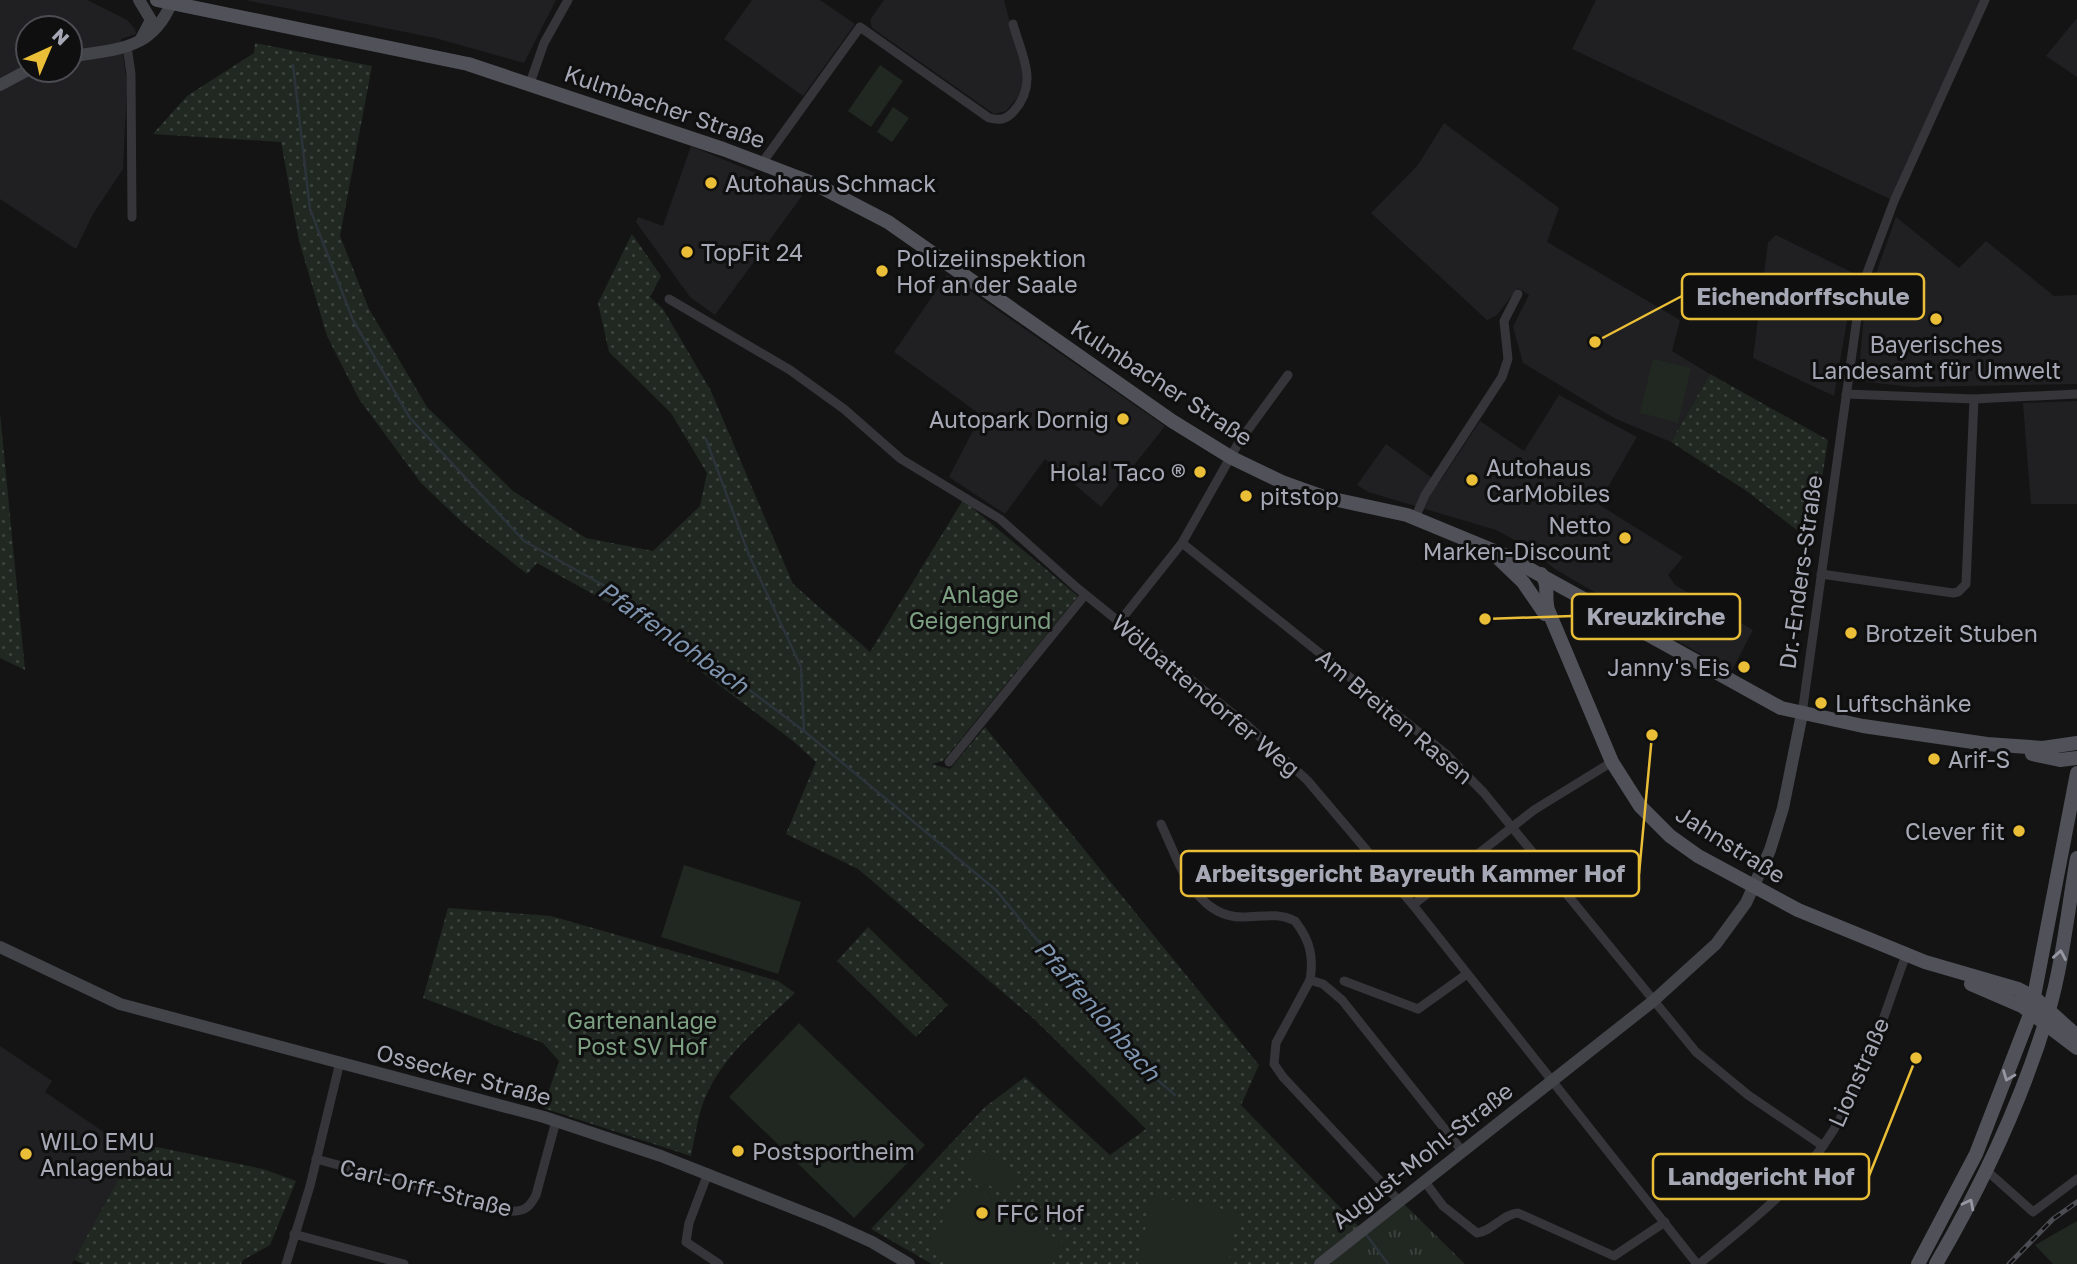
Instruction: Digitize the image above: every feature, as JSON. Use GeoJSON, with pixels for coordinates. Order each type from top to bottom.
{"type":"FeatureCollection","features":[{"type":"Feature","properties":{"kind":"main road","name":"Kulmbacher Straße"},"geometry":{"type":"LineString","coordinates":[[157,2],[425,54],[530,83],[762,163],[843,197],[888,222],[1172,421],[1232,458],[1282,482],[1324,497],[1415,519],[1485,547],[1541,573],[1752,694],[1802,714],[1987,744],[2056,759],[2077,758]]}},
{"type":"Feature","properties":{"kind":"main road"},"geometry":{"type":"LineString","coordinates":[[1485,547],[1530,590],[1566,652]]}},
{"type":"Feature","properties":{"kind":"main road","name":"Jahnstraße"},"geometry":{"type":"LineString","coordinates":[[1541,573],[1547,586],[1545,600],[1548,610],[1612,762],[1626,788],[1653,822],[1698,856],[1798,910],[1925,962],[2015,988],[2047,1016]]}},
{"type":"Feature","properties":{"kind":"main road","name":"Kulmbacher Straße"},"geometry":{"type":"LineString","coordinates":[[1987,744],[2043,748],[2077,743]]}},
{"type":"Feature","properties":{"kind":"main road"},"geometry":{"type":"LineString","coordinates":[[1918,1264],[1976,1154],[2033,1005],[2077,773]]}},
{"type":"Feature","properties":{"kind":"main road"},"geometry":{"type":"LineString","coordinates":[[1936,1264],[1986,1170],[2047,1016],[2077,858]]}},
{"type":"Feature","properties":{"kind":"main road"},"geometry":{"type":"LineString","coordinates":[[2047,1016],[2077,1036]]}},
{"type":"Feature","properties":{"kind":"main road"},"geometry":{"type":"LineString","coordinates":[[2047,1016],[2077,1048]]}},
{"type":"Feature","properties":{"kind":"street"},"geometry":{"type":"LineString","coordinates":[[530,83],[544,43],[568,0]]}},
{"type":"Feature","properties":{"kind":"street","name":"Dr.-Enders-Straße"},"geometry":{"type":"LineString","coordinates":[[1551,1080],[1652,1002],[1716,944],[1754,888],[1783,808],[1802,714],[1861,289],[1894,201],[1985,0]]}},
{"type":"Feature","properties":{"kind":"street"},"geometry":{"type":"LineString","coordinates":[[84,54],[132,45],[159,28],[157,2]]}},
{"type":"Feature","properties":{"kind":"street"},"geometry":{"type":"LineString","coordinates":[[132,217],[132,45],[150,23],[150,16],[157,2]]}},
{"type":"Feature","properties":{"kind":"street"},"geometry":{"type":"LineString","coordinates":[[762,163],[860,27],[989,118],[1002,120],[1009,117],[1027,93],[1028,81],[1013,24]]}},
{"type":"Feature","properties":{"kind":"street"},"geometry":{"type":"LineString","coordinates":[[1415,519],[1425,495],[1502,377],[1508,359],[1504,321],[1518,295]]}},
{"type":"Feature","properties":{"kind":"street","name":"Wölbattendorfer Weg"},"geometry":{"type":"LineString","coordinates":[[669,299],[790,370],[844,409],[901,459],[1000,519],[1085,594],[1248,726],[1307,780],[1413,905],[1698,1264]]}},
{"type":"Feature","properties":{"kind":"street"},"geometry":{"type":"LineString","coordinates":[[1120,621],[1182,543],[1232,458],[1288,375]]}},
{"type":"Feature","properties":{"kind":"street"},"geometry":{"type":"LineString","coordinates":[[1846,394],[1974,400],[2077,394]]}},
{"type":"Feature","properties":{"kind":"street"},"geometry":{"type":"LineString","coordinates":[[1821,574],[1952,593],[1963,589],[1966,584],[1974,400]]}},
{"type":"Feature","properties":{"kind":"street","name":"Am Breiten Rasen"},"geometry":{"type":"LineString","coordinates":[[1182,543],[1417,730],[1471,779],[1652,1002],[1706,1061],[1748,1095],[1823,1146]]}},
{"type":"Feature","properties":{"kind":"street"},"geometry":{"type":"LineString","coordinates":[[949,762],[1085,594]]}},
{"type":"Feature","properties":{"kind":"street"},"geometry":{"type":"LineString","coordinates":[[1413,905],[1568,787],[1612,762]]}},
{"type":"Feature","properties":{"kind":"street"},"geometry":{"type":"LineString","coordinates":[[1161,824],[1194,890],[1218,912],[1240,917],[1272,914],[1295,921],[1309,944],[1313,962],[1310,980],[1268,1064]]}},
{"type":"Feature","properties":{"kind":"street","name":"Ossecker Straße"},"geometry":{"type":"LineString","coordinates":[[0,947],[120,1003],[555,1121],[708,1173],[828,1222],[902,1263]]}},
{"type":"Feature","properties":{"kind":"street","name":"Lionstraße"},"geometry":{"type":"LineString","coordinates":[[1698,1264],[1788,1188],[1823,1146],[1859,1080],[1906,955]]}},
{"type":"Feature","properties":{"kind":"street"},"geometry":{"type":"LineString","coordinates":[[1344,981],[1418,1009],[1467,974]]}},
{"type":"Feature","properties":{"kind":"street"},"geometry":{"type":"LineString","coordinates":[[1310,980],[1323,984],[1342,1000],[1463,1152]]}},
{"type":"Feature","properties":{"kind":"street"},"geometry":{"type":"LineString","coordinates":[[1273,1053],[1274,1064],[1283,1077],[1399,1201]]}},
{"type":"Feature","properties":{"kind":"street","name":"Carl-Orff-Straße"},"geometry":{"type":"LineString","coordinates":[[286,1264],[340,1062]]}},
{"type":"Feature","properties":{"kind":"street","name":"August-Mohl-Straße"},"geometry":{"type":"LineString","coordinates":[[1320,1264],[1551,1080]]}},
{"type":"Feature","properties":{"kind":"street","name":"Carl-Orff-Straße"},"geometry":{"type":"LineString","coordinates":[[316,1159],[508,1211],[521,1212],[531,1205],[536,1195],[555,1121]]}},
{"type":"Feature","properties":{"kind":"street"},"geometry":{"type":"LineString","coordinates":[[1986,1170],[2033,1212],[2077,1179]]}},
{"type":"Feature","properties":{"kind":"street"},"geometry":{"type":"LineString","coordinates":[[708,1173],[689,1223],[686,1242],[719,1264]]}},
{"type":"Feature","properties":{"kind":"street"},"geometry":{"type":"LineString","coordinates":[[1425,1182],[1443,1206],[1477,1233],[1485,1232],[1511,1213],[1518,1213],[1614,1256],[1665,1222]]}},
{"type":"Feature","properties":{"kind":"street"},"geometry":{"type":"LineString","coordinates":[[294,1234],[404,1264]]}},
{"type":"Feature","properties":{"kind":"shaded area"},"geometry":{"type":"Polygon","coordinates":[[[0,0],[87,0],[127,20],[135,29],[136,34],[121,39],[127,85],[123,169],[93,214],[76,249],[0,199],[0,0]]]}},
{"type":"Feature","properties":{"kind":"shaded area"},"geometry":{"type":"Polygon","coordinates":[[[245,0],[556,0],[524,63],[435,38],[245,0]]]}},
{"type":"Feature","properties":{"kind":"shaded area"},"geometry":{"type":"Polygon","coordinates":[[[752,0],[820,0],[855,24],[803,96],[724,39],[752,0]]]}},
{"type":"Feature","properties":{"kind":"shaded area"},"geometry":{"type":"Polygon","coordinates":[[[884,0],[1004,0],[1023,72],[1023,91],[1006,111],[994,114],[872,28],[870,20],[884,0]]]}},
{"type":"Feature","properties":{"kind":"shaded area"},"geometry":{"type":"Polygon","coordinates":[[[1596,0],[1985,0],[1894,201],[1572,49],[1596,0]]]}},
{"type":"Feature","properties":{"kind":"shaded area"},"geometry":{"type":"Polygon","coordinates":[[[2077,18],[2077,77],[2046,56],[2077,18]]]}},
{"type":"Feature","properties":{"kind":"shaded area"},"geometry":{"type":"Polygon","coordinates":[[[1444,123],[1559,208],[1547,242],[1680,320],[1672,351],[1710,374],[1671,442],[1614,418],[1523,363],[1513,327],[1529,295],[1518,288],[1497,315],[1487,320],[1371,213],[1418,165],[1444,123]]]}},
{"type":"Feature","properties":{"kind":"shaded area"},"geometry":{"type":"Polygon","coordinates":[[[691,146],[804,193],[715,315],[690,297],[636,222],[638,217],[663,226],[691,146]]]}},
{"type":"Feature","properties":{"kind":"shaded area"},"geometry":{"type":"Polygon","coordinates":[[[1896,217],[1959,268],[1986,241],[2054,296],[2077,295],[2077,384],[1912,387],[1858,381],[1865,304],[1896,217]]]}},
{"type":"Feature","properties":{"kind":"shaded area"},"geometry":{"type":"Polygon","coordinates":[[[1776,235],[1855,274],[1834,396],[1753,358],[1768,243],[1776,235]]]}},
{"type":"Feature","properties":{"kind":"shaded area"},"geometry":{"type":"Polygon","coordinates":[[[947,275],[1165,426],[1101,507],[1045,459],[1005,514],[949,477],[981,415],[894,352],[947,275]]]}},
{"type":"Feature","properties":{"kind":"shaded area"},"geometry":{"type":"Polygon","coordinates":[[[1559,395],[1637,437],[1598,504],[1683,557],[1668,575],[1675,585],[1753,630],[1731,672],[1555,569],[1526,546],[1496,530],[1368,492],[1357,485],[1386,444],[1439,483],[1480,421],[1524,451],[1559,395]]]}},
{"type":"Feature","properties":{"kind":"shaded area"},"geometry":{"type":"Polygon","coordinates":[[[2077,401],[2077,504],[2031,504],[2023,403],[2077,401]]]}},
{"type":"Feature","properties":{"kind":"shaded area"},"geometry":{"type":"Polygon","coordinates":[[[0,1046],[52,1081],[45,1092],[133,1152],[72,1264],[0,1264],[0,1046]]]}},
{"type":"Feature","properties":{"kind":"green space","name":"Anlage Geigengrund"},"geometry":{"type":"Polygon","coordinates":[[[255,43],[372,66],[340,236],[369,309],[427,407],[513,491],[586,538],[653,551],[700,506],[707,473],[671,413],[609,352],[598,303],[632,234],[661,276],[650,297],[663,309],[711,391],[793,584],[870,652],[963,500],[1078,596],[943,761],[932,764],[950,769],[985,727],[1259,1065],[1241,1105],[1364,1232],[1324,1264],[932,1264],[871,1229],[985,1107],[1025,1077],[1110,1155],[1146,1129],[1033,1018],[858,869],[786,834],[816,762],[793,741],[616,607],[537,563],[527,574],[464,524],[421,483],[359,399],[327,336],[299,241],[281,142],[153,134],[187,96],[254,53],[255,43]]]}},
{"type":"Feature","properties":{"kind":"green space"},"geometry":{"type":"Polygon","coordinates":[[[880,65],[903,81],[871,127],[848,111],[880,65]]]}},
{"type":"Feature","properties":{"kind":"green space"},"geometry":{"type":"Polygon","coordinates":[[[893,107],[909,118],[892,142],[877,132],[893,107]]]}},
{"type":"Feature","properties":{"kind":"green space"},"geometry":{"type":"Polygon","coordinates":[[[1653,359],[1691,368],[1678,423],[1640,413],[1653,359]]]}},
{"type":"Feature","properties":{"kind":"green space"},"geometry":{"type":"Polygon","coordinates":[[[1710,374],[1828,440],[1812,542],[1748,492],[1671,442],[1710,374]]]}},
{"type":"Feature","properties":{"kind":"green space"},"geometry":{"type":"Polygon","coordinates":[[[0,413],[25,670],[0,658],[0,413]]]}},
{"type":"Feature","properties":{"kind":"green space"},"geometry":{"type":"Polygon","coordinates":[[[684,865],[801,902],[778,974],[661,937],[684,865]]]}},
{"type":"Feature","properties":{"kind":"green space","name":"Gartenanlage Post SV Hof"},"geometry":{"type":"Polygon","coordinates":[[[448,908],[551,916],[778,981],[795,993],[752,1033],[726,1062],[700,1113],[691,1156],[543,1108],[559,1061],[543,1043],[423,998],[448,908]]]}},
{"type":"Feature","properties":{"kind":"green space"},"geometry":{"type":"Polygon","coordinates":[[[868,927],[948,1005],[916,1037],[837,961],[868,927]]]}},
{"type":"Feature","properties":{"kind":"green space"},"geometry":{"type":"Polygon","coordinates":[[[799,1023],[925,1145],[854,1218],[729,1097],[799,1023]]]}},
{"type":"Feature","properties":{"kind":"green space"},"geometry":{"type":"Polygon","coordinates":[[[142,1144],[263,1169],[296,1181],[270,1245],[243,1260],[241,1264],[84,1264],[74,1260],[133,1152],[142,1144]]]}},
{"type":"Feature","properties":{"kind":"green space"},"geometry":{"type":"Polygon","coordinates":[[[978,1149],[1021,1175],[1008,1197],[965,1170],[978,1149]]]}},
{"type":"Feature","properties":{"kind":"green space","name":"FFC Hof"},"geometry":{"type":"Polygon","coordinates":[[[968,1182],[1065,1244],[1052,1264],[952,1264],[926,1247],[968,1182]]]}},
{"type":"Feature","properties":{"kind":"green space"},"geometry":{"type":"Polygon","coordinates":[[[1152,1196],[1239,1212],[1228,1264],[1138,1264],[1152,1196]]]}},
{"type":"Feature","properties":{"kind":"green space"},"geometry":{"type":"Polygon","coordinates":[[[1404,1204],[1465,1264],[1332,1264],[1328,1260],[1404,1204]]]}},
{"type":"Feature","properties":{"kind":"green space"},"geometry":{"type":"Polygon","coordinates":[[[2077,1221],[2077,1264],[2053,1264],[2035,1245],[2077,1221]]]}},
{"type":"Feature","properties":{"kind":"waterway","name":"Pfaffenlohbach"},"geometry":{"type":"LineString","coordinates":[[293,65],[310,209],[353,320],[410,418],[524,541],[630,600],[804,731],[996,890],[1138,1063],[1175,1095]]}},
{"type":"Feature","properties":{"kind":"waterway"},"geometry":{"type":"LineString","coordinates":[[706,439],[749,555],[801,667],[804,731]]}},
{"type":"Feature","properties":{"kind":"waterway","name":"Pfaffenlohbach"},"geometry":{"type":"LineString","coordinates":[[1365,1233],[1388,1264]]}},
{"type":"Feature","properties":{"kind":"railway"},"geometry":{"type":"LineString","coordinates":[[2009,1264],[2053,1219],[2077,1202]]}},
{"type":"Feature","properties":{"kind":"place","name":"Autohaus Schmack"},"geometry":{"type":"Point","coordinates":[711,183]}},
{"type":"Feature","properties":{"kind":"place","name":"TopFit 24"},"geometry":{"type":"Point","coordinates":[687,252]}},
{"type":"Feature","properties":{"kind":"place","name":"Polizeiinspektion Hof an der Saale"},"geometry":{"type":"Point","coordinates":[882,271]}},
{"type":"Feature","properties":{"kind":"place","name":"Bayerisches Landesamt für Umwelt"},"geometry":{"type":"Point","coordinates":[1936,319]}},
{"type":"Feature","properties":{"kind":"place","name":"Eichendorffschule"},"geometry":{"type":"Point","coordinates":[1595,342]}},
{"type":"Feature","properties":{"kind":"place","name":"Autopark Dornig"},"geometry":{"type":"Point","coordinates":[1123,419]}},
{"type":"Feature","properties":{"kind":"place","name":"Hola! Taco ®"},"geometry":{"type":"Point","coordinates":[1200,472]}},
{"type":"Feature","properties":{"kind":"place","name":"Autohaus CarMobiles"},"geometry":{"type":"Point","coordinates":[1472,480]}},
{"type":"Feature","properties":{"kind":"place","name":"pitstop"},"geometry":{"type":"Point","coordinates":[1246,496]}},
{"type":"Feature","properties":{"kind":"place","name":"Netto Marken-Discount"},"geometry":{"type":"Point","coordinates":[1625,538]}},
{"type":"Feature","properties":{"kind":"place","name":"Kreuzkirche"},"geometry":{"type":"Point","coordinates":[1485,619]}},
{"type":"Feature","properties":{"kind":"place","name":"Brotzeit Stuben"},"geometry":{"type":"Point","coordinates":[1851,633]}},
{"type":"Feature","properties":{"kind":"place","name":"Janny's Eis"},"geometry":{"type":"Point","coordinates":[1744,667]}},
{"type":"Feature","properties":{"kind":"place","name":"Luftschänke"},"geometry":{"type":"Point","coordinates":[1821,703]}},
{"type":"Feature","properties":{"kind":"place","name":"Arbeitsgericht Bayreuth Kammer Hof"},"geometry":{"type":"Point","coordinates":[1652,735]}},
{"type":"Feature","properties":{"kind":"place","name":"Arif-S"},"geometry":{"type":"Point","coordinates":[1934,759]}},
{"type":"Feature","properties":{"kind":"place","name":"Clever fit"},"geometry":{"type":"Point","coordinates":[2019,831]}},
{"type":"Feature","properties":{"kind":"place","name":"Landgericht Hof"},"geometry":{"type":"Point","coordinates":[1916,1058]}},
{"type":"Feature","properties":{"kind":"place","name":"Postsportheim"},"geometry":{"type":"Point","coordinates":[738,1151]}},
{"type":"Feature","properties":{"kind":"place","name":"WILO EMU Anlagenbau"},"geometry":{"type":"Point","coordinates":[26,1154]}},
{"type":"Feature","properties":{"kind":"place","name":"FFC Hof"},"geometry":{"type":"Point","coordinates":[982,1213]}}]}
